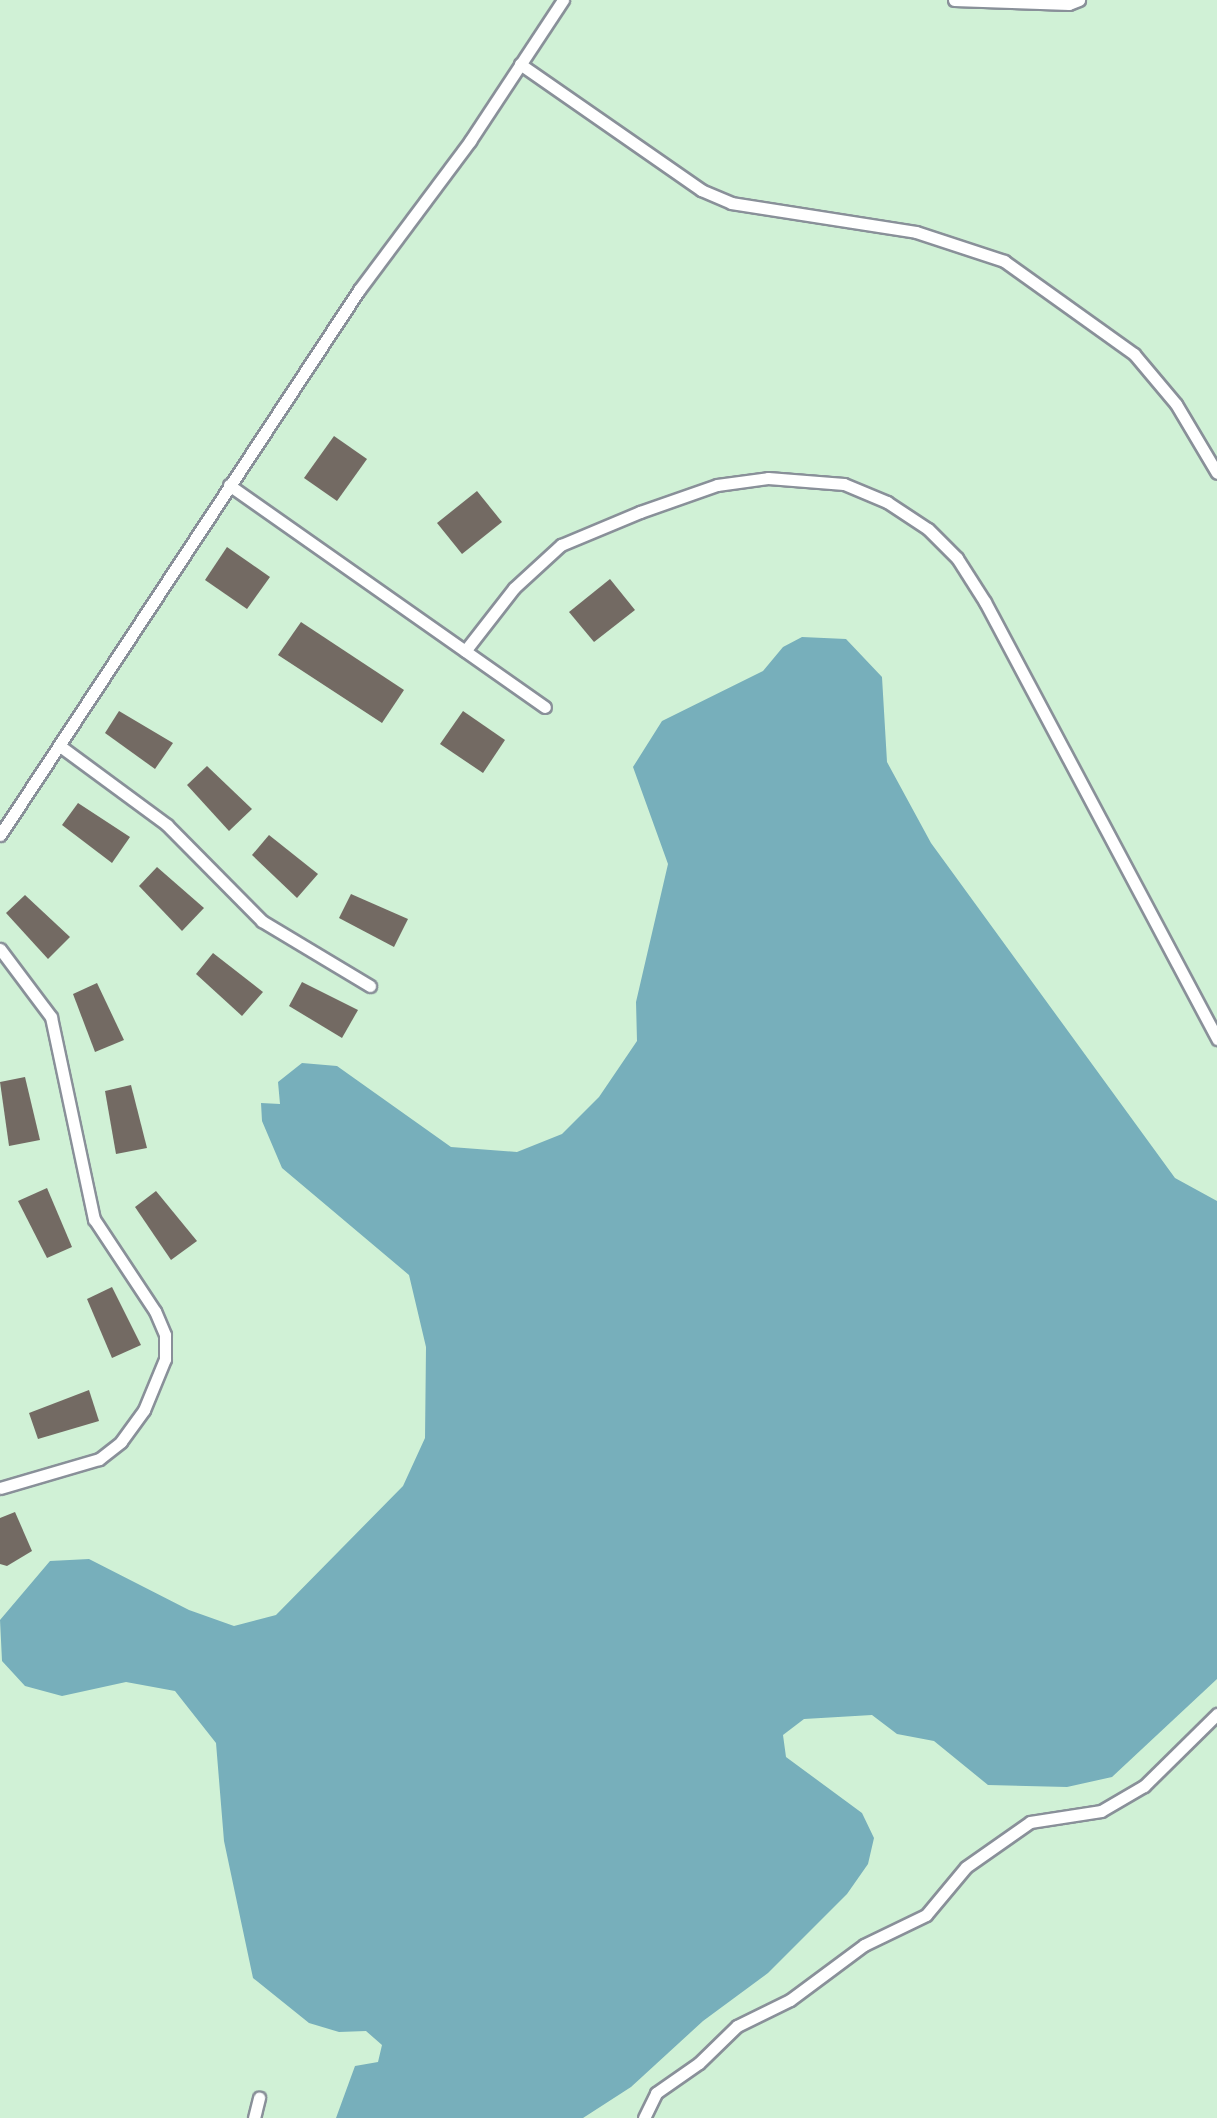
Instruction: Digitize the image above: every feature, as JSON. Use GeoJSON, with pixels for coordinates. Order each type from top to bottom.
{"type":"FeatureCollection","features":[{"type":"Feature","properties":{"kind":"lane"},"geometry":{"type":"LineString","coordinates":[[0,835],[359,290],[563,0]]}},
{"type":"Feature","properties":{"kind":"lane"},"geometry":{"type":"LineString","coordinates":[[954,0],[1069,4],[1079,0]]}},
{"type":"Feature","properties":{"kind":"lane"},"geometry":{"type":"LineString","coordinates":[[520,64],[701,190],[731,203],[916,232],[1004,261],[1134,354],[1176,404],[1217,473]]}},
{"type":"Feature","properties":{"kind":"lane"},"geometry":{"type":"LineString","coordinates":[[465,651],[514,588],[561,545],[678,498],[717,485],[817,479],[887,502],[928,529],[957,558],[985,602],[1217,1039]]}},
{"type":"Feature","properties":{"kind":"lane"},"geometry":{"type":"LineString","coordinates":[[229,485],[545,707]]}},
{"type":"Feature","properties":{"kind":"lane"},"geometry":{"type":"LineString","coordinates":[[60,746],[167,825],[262,921],[370,986]]}},
{"type":"Feature","properties":{"kind":"lane"},"geometry":{"type":"LineString","coordinates":[[0,949],[51,1017],[94,1219],[155,1311],[165,1347],[156,1390],[121,1442],[86,1464],[0,1488]]}},
{"type":"Feature","properties":{"kind":"lane"},"geometry":{"type":"LineString","coordinates":[[644,2118],[656,2093],[699,2063],[737,2026],[790,2000],[864,1945],[926,1915],[966,1867],[1030,1822],[1101,1811],[1144,1786],[1217,1714]]}},
{"type":"Feature","properties":{"kind":"lane"},"geometry":{"type":"LineString","coordinates":[[254,2118],[259,2098]]}},
{"type":"Feature","properties":{"kind":"green space"},"geometry":{"type":"Polygon","coordinates":[[[0,0],[1217,0],[1217,2118],[0,2118],[0,0]]]}},
{"type":"Feature","properties":{"kind":"water"},"geometry":{"type":"Polygon","coordinates":[[[802,637],[846,639],[882,677],[887,762],[931,843],[1175,1178],[1217,1201],[1217,1679],[1112,1777],[1067,1787],[988,1785],[934,1741],[897,1734],[872,1715],[804,1719],[783,1735],[786,1757],[862,1813],[874,1838],[868,1864],[847,1894],[768,1973],[703,2021],[631,2087],[583,2118],[336,2118],[355,2066],[378,2062],[382,2045],[366,2031],[339,2032],[309,2023],[253,1978],[224,1841],[216,1743],[175,1691],[126,1682],[62,1696],[25,1686],[2,1661],[0,1620],[50,1561],[89,1559],[189,1610],[234,1626],[276,1615],[403,1486],[425,1438],[426,1347],[409,1275],[282,1168],[262,1121],[261,1103],[280,1104],[278,1082],[302,1063],[337,1066],[451,1147],[517,1152],[562,1134],[599,1097],[637,1041],[636,1002],[668,864],[633,767],[662,721],[763,671],[783,647],[802,637]]]}},
{"type":"Feature","properties":{"kind":"building"},"geometry":{"type":"Polygon","coordinates":[[[334,436],[367,459],[337,501],[304,478],[334,436]]]}},
{"type":"Feature","properties":{"kind":"building"},"geometry":{"type":"Polygon","coordinates":[[[477,491],[502,522],[462,554],[437,523],[477,491]]]}},
{"type":"Feature","properties":{"kind":"building"},"geometry":{"type":"Polygon","coordinates":[[[227,547],[270,577],[247,609],[205,580],[227,547]]]}},
{"type":"Feature","properties":{"kind":"building"},"geometry":{"type":"Polygon","coordinates":[[[610,579],[635,610],[594,642],[569,612],[610,579]]]}},
{"type":"Feature","properties":{"kind":"building"},"geometry":{"type":"Polygon","coordinates":[[[301,622],[404,690],[382,723],[278,655],[301,622]]]}},
{"type":"Feature","properties":{"kind":"building"},"geometry":{"type":"Polygon","coordinates":[[[119,711],[173,743],[155,769],[105,733],[119,711]]]}},
{"type":"Feature","properties":{"kind":"building"},"geometry":{"type":"Polygon","coordinates":[[[463,711],[505,740],[483,773],[440,744],[463,711]]]}},
{"type":"Feature","properties":{"kind":"building"},"geometry":{"type":"Polygon","coordinates":[[[207,766],[252,809],[229,831],[187,785],[207,766]]]}},
{"type":"Feature","properties":{"kind":"building"},"geometry":{"type":"Polygon","coordinates":[[[78,803],[130,837],[112,863],[62,825],[78,803]]]}},
{"type":"Feature","properties":{"kind":"building"},"geometry":{"type":"Polygon","coordinates":[[[269,835],[318,874],[297,898],[252,855],[269,835]]]}},
{"type":"Feature","properties":{"kind":"building"},"geometry":{"type":"Polygon","coordinates":[[[157,867],[204,908],[182,931],[139,886],[157,867]]]}},
{"type":"Feature","properties":{"kind":"building"},"geometry":{"type":"Polygon","coordinates":[[[351,894],[408,919],[394,947],[339,918],[351,894]]]}},
{"type":"Feature","properties":{"kind":"building"},"geometry":{"type":"Polygon","coordinates":[[[25,895],[70,937],[48,959],[6,913],[25,895]]]}},
{"type":"Feature","properties":{"kind":"building"},"geometry":{"type":"Polygon","coordinates":[[[213,953],[263,992],[242,1016],[196,974],[213,953]]]}},
{"type":"Feature","properties":{"kind":"building"},"geometry":{"type":"Polygon","coordinates":[[[302,982],[358,1010],[342,1038],[289,1006],[302,982]]]}},
{"type":"Feature","properties":{"kind":"building"},"geometry":{"type":"Polygon","coordinates":[[[97,983],[124,1040],[95,1052],[73,994],[97,983]]]}},
{"type":"Feature","properties":{"kind":"building"},"geometry":{"type":"Polygon","coordinates":[[[25,1077],[40,1140],[9,1146],[0,1082],[25,1077]]]}},
{"type":"Feature","properties":{"kind":"building"},"geometry":{"type":"Polygon","coordinates":[[[131,1085],[147,1148],[116,1154],[105,1091],[131,1085]]]}},
{"type":"Feature","properties":{"kind":"building"},"geometry":{"type":"Polygon","coordinates":[[[47,1188],[72,1247],[47,1258],[18,1201],[47,1188]]]}},
{"type":"Feature","properties":{"kind":"building"},"geometry":{"type":"Polygon","coordinates":[[[156,1191],[197,1241],[171,1260],[135,1207],[156,1191]]]}},
{"type":"Feature","properties":{"kind":"building"},"geometry":{"type":"Polygon","coordinates":[[[112,1287],[141,1345],[112,1358],[87,1299],[112,1287]]]}},
{"type":"Feature","properties":{"kind":"building"},"geometry":{"type":"Polygon","coordinates":[[[89,1390],[99,1421],[38,1439],[29,1413],[89,1390]]]}},
{"type":"Feature","properties":{"kind":"building"},"geometry":{"type":"Polygon","coordinates":[[[15,1512],[32,1551],[7,1566],[0,1564],[0,1518],[15,1512]]]}}]}
